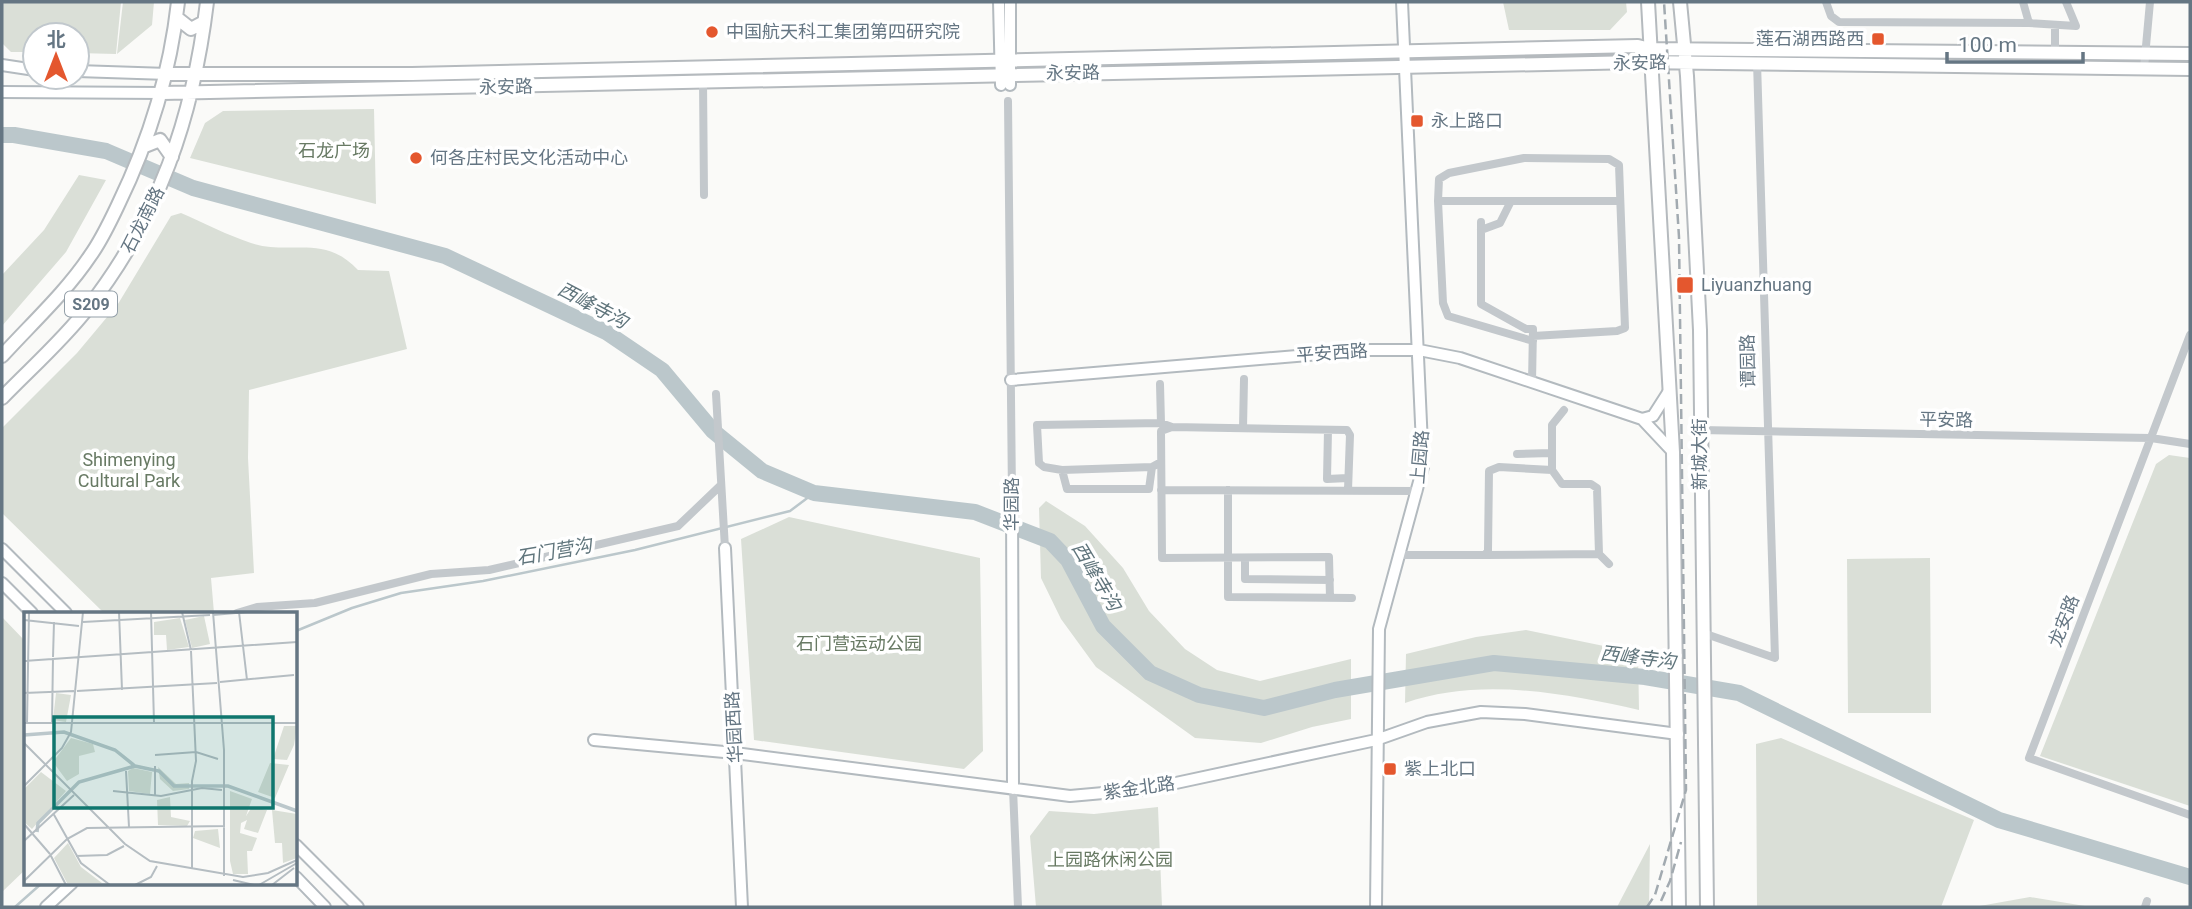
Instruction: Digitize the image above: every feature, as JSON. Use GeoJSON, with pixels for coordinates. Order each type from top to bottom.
{"type":"FeatureCollection","features":[{"type":"Feature","properties":{"kind":"main road","name":"石龙南路"},"geometry":{"type":"LineString","coordinates":[[2,356],[90,257],[132,177],[168,74],[178,2]]}},
{"type":"Feature","properties":{"kind":"main road","name":"石龙南路"},"geometry":{"type":"LineString","coordinates":[[2,398],[85,312],[143,228],[172,158],[192,92],[206,2]]}},
{"type":"Feature","properties":{"kind":"main road","name":"新城大街"},"geometry":{"type":"LineString","coordinates":[[1648,2],[1673,452],[1679,907]]}},
{"type":"Feature","properties":{"kind":"main road","name":"新城大街"},"geometry":{"type":"LineString","coordinates":[[1680,2],[1686,62],[1700,330],[1707,907]]}},
{"type":"Feature","properties":{"kind":"main road"},"geometry":{"type":"LineString","coordinates":[[177,18],[191,29],[204,22]]}},
{"type":"Feature","properties":{"kind":"main road","name":"永安路"},"geometry":{"type":"LineString","coordinates":[[168,74],[425,74],[1638,46],[2190,54]]}},
{"type":"Feature","properties":{"kind":"main road","name":"永安路"},"geometry":{"type":"LineString","coordinates":[[163,93],[703,81],[1006,80],[1405,66],[1651,62],[2190,69]]}},
{"type":"Feature","properties":{"kind":"main road"},"geometry":{"type":"LineString","coordinates":[[145,146],[160,140],[172,158]]}},
{"type":"Feature","properties":{"kind":"street"},"geometry":{"type":"LineString","coordinates":[[999,2],[1006,60]]}},
{"type":"Feature","properties":{"kind":"street"},"geometry":{"type":"LineString","coordinates":[[1006,80],[1010,2]]}},
{"type":"Feature","properties":{"kind":"street","name":"上园路"},"geometry":{"type":"LineString","coordinates":[[1377,907],[1376,712],[1381,613],[1418,491],[1423,467],[1424,439],[1402,2]]}},
{"type":"Feature","properties":{"kind":"street"},"geometry":{"type":"LineString","coordinates":[[1826,2],[1831,16],[1839,22],[2055,23],[2055,26],[2077,26],[2066,2]]}},
{"type":"Feature","properties":{"kind":"street"},"geometry":{"type":"LineString","coordinates":[[2023,2],[2029,23]]}},
{"type":"Feature","properties":{"kind":"street"},"geometry":{"type":"LineString","coordinates":[[2144,68],[2150,2]]}},
{"type":"Feature","properties":{"kind":"street"},"geometry":{"type":"LineString","coordinates":[[2055,26],[2055,51]]}},
{"type":"Feature","properties":{"kind":"street","name":"谭园路"},"geometry":{"type":"LineString","coordinates":[[1703,633],[1774,658],[1757,62]]}},
{"type":"Feature","properties":{"kind":"street"},"geometry":{"type":"LineString","coordinates":[[2,65],[21,68]]}},
{"type":"Feature","properties":{"kind":"street"},"geometry":{"type":"LineString","coordinates":[[91,71],[168,74]]}},
{"type":"Feature","properties":{"kind":"street"},"geometry":{"type":"LineString","coordinates":[[703,81],[704,195]]}},
{"type":"Feature","properties":{"kind":"street","name":"永安路"},"geometry":{"type":"LineString","coordinates":[[2,92],[163,93]]}},
{"type":"Feature","properties":{"kind":"street","name":"华园路"},"geometry":{"type":"LineString","coordinates":[[1008,101],[1013,789],[1018,907]]}},
{"type":"Feature","properties":{"kind":"street"},"geometry":{"type":"LineString","coordinates":[[1524,158],[1609,159],[1619,165],[1625,328],[1533,339],[1448,316],[1443,303],[1438,201],[1439,179],[1449,173],[1524,158]]}},
{"type":"Feature","properties":{"kind":"street"},"geometry":{"type":"LineString","coordinates":[[1438,201],[1619,201]]}},
{"type":"Feature","properties":{"kind":"street"},"geometry":{"type":"LineString","coordinates":[[1510,203],[1500,223],[1481,226],[1481,304],[1526,329],[1534,329],[1532,382]]}},
{"type":"Feature","properties":{"kind":"street","name":"龙安路"},"geometry":{"type":"LineString","coordinates":[[2190,335],[2186,359],[2151,438],[2029,758],[2190,815]]}},
{"type":"Feature","properties":{"kind":"street","name":"平安西路"},"geometry":{"type":"LineString","coordinates":[[1011,380],[1368,349],[1419,350],[1460,358],[1642,419]]}},
{"type":"Feature","properties":{"kind":"street"},"geometry":{"type":"LineString","coordinates":[[1243,428],[1244,379]]}},
{"type":"Feature","properties":{"kind":"street"},"geometry":{"type":"LineString","coordinates":[[1160,384],[1161,423]]}},
{"type":"Feature","properties":{"kind":"street"},"geometry":{"type":"LineString","coordinates":[[1669,391],[1653,416],[1642,419],[1673,452]]}},
{"type":"Feature","properties":{"kind":"street"},"geometry":{"type":"LineString","coordinates":[[716,394],[724,548]]}},
{"type":"Feature","properties":{"kind":"street"},"geometry":{"type":"LineString","coordinates":[[1564,410],[1552,425],[1552,470],[1562,484],[1591,484],[1597,488],[1599,554],[1609,564]]}},
{"type":"Feature","properties":{"kind":"street"},"geometry":{"type":"LineString","coordinates":[[1161,462],[1152,467],[1062,470],[1044,467],[1039,463],[1037,425],[1161,423],[1172,427],[1347,430],[1350,435],[1348,490]]}},
{"type":"Feature","properties":{"kind":"street"},"geometry":{"type":"LineString","coordinates":[[1172,427],[1161,431],[1162,558],[1329,557],[1330,598]]}},
{"type":"Feature","properties":{"kind":"street"},"geometry":{"type":"LineString","coordinates":[[1328,430],[1327,479],[1349,478]]}},
{"type":"Feature","properties":{"kind":"street","name":"平安路"},"geometry":{"type":"LineString","coordinates":[[1700,430],[2151,438],[2190,444]]}},
{"type":"Feature","properties":{"kind":"street"},"geometry":{"type":"LineString","coordinates":[[1517,454],[1551,453]]}},
{"type":"Feature","properties":{"kind":"street"},"geometry":{"type":"LineString","coordinates":[[1062,470],[1067,489],[1149,489],[1152,467]]}},
{"type":"Feature","properties":{"kind":"street"},"geometry":{"type":"LineString","coordinates":[[1485,555],[1489,551],[1489,471],[1499,467],[1552,470]]}},
{"type":"Feature","properties":{"kind":"street"},"geometry":{"type":"LineString","coordinates":[[240,612],[257,607],[315,603],[431,574],[489,570],[678,526],[721,485]]}},
{"type":"Feature","properties":{"kind":"street"},"geometry":{"type":"LineString","coordinates":[[1161,489],[1418,491]]}},
{"type":"Feature","properties":{"kind":"street"},"geometry":{"type":"LineString","coordinates":[[1228,490],[1228,597],[1352,598]]}},
{"type":"Feature","properties":{"kind":"street","name":"华园西路"},"geometry":{"type":"LineString","coordinates":[[724,548],[742,907]]}},
{"type":"Feature","properties":{"kind":"street"},"geometry":{"type":"LineString","coordinates":[[2,549],[65,612]]}},
{"type":"Feature","properties":{"kind":"street"},"geometry":{"type":"LineString","coordinates":[[1398,555],[1599,554]]}},
{"type":"Feature","properties":{"kind":"street"},"geometry":{"type":"LineString","coordinates":[[1245,558],[1245,579],[1330,580]]}},
{"type":"Feature","properties":{"kind":"street"},"geometry":{"type":"LineString","coordinates":[[2,583],[31,612]]}},
{"type":"Feature","properties":{"kind":"street","name":"紫金北路"},"geometry":{"type":"LineString","coordinates":[[594,740],[735,753],[1070,796],[1139,790],[1376,740],[1427,722],[1480,712],[1525,714],[1678,734]]}},
{"type":"Feature","properties":{"kind":"street"},"geometry":{"type":"LineString","coordinates":[[298,847],[358,907]]}},
{"type":"Feature","properties":{"kind":"street"},"geometry":{"type":"LineString","coordinates":[[298,879],[326,907]]}},
{"type":"Feature","properties":{"kind":"street"},"geometry":{"type":"LineString","coordinates":[[46,907],[71,884]]}},
{"type":"Feature","properties":{"kind":"green space"},"geometry":{"type":"Polygon","coordinates":[[[2,2],[121,2],[116,54],[91,53],[91,21],[21,21],[21,52],[11,52],[2,43],[2,2]]]}},
{"type":"Feature","properties":{"kind":"green space"},"geometry":{"type":"Polygon","coordinates":[[[123,2],[154,2],[152,25],[117,54],[123,2]]]}},
{"type":"Feature","properties":{"kind":"green space"},"geometry":{"type":"Polygon","coordinates":[[[1503,2],[1626,2],[1627,12],[1610,30],[1509,30],[1503,2]]]}},
{"type":"Feature","properties":{"kind":"green space","name":"石龙广场"},"geometry":{"type":"Polygon","coordinates":[[[374,109],[376,204],[190,158],[205,123],[223,111],[374,109]]]}},
{"type":"Feature","properties":{"kind":"green space"},"geometry":{"type":"Polygon","coordinates":[[[79,175],[106,180],[66,252],[2,326],[2,275],[44,230],[79,175]]]}},
{"type":"Feature","properties":{"kind":"green space","name":"Shimenying Cultural Park"},"geometry":{"type":"Polygon","coordinates":[[[181,213],[251,243],[307,247],[332,252],[358,270],[389,271],[407,349],[249,390],[248,458],[254,573],[211,578],[214,612],[103,612],[2,513],[2,428],[77,353],[118,304],[171,216],[181,213]]]}},
{"type":"Feature","properties":{"kind":"green space"},"geometry":{"type":"Polygon","coordinates":[[[2169,455],[2190,458],[2190,806],[2040,756],[2156,464],[2169,455]]]}},
{"type":"Feature","properties":{"kind":"green space"},"geometry":{"type":"Polygon","coordinates":[[[1046,501],[1085,526],[1123,568],[1149,611],[1185,649],[1217,670],[1260,681],[1351,659],[1351,719],[1312,727],[1261,743],[1195,738],[1096,667],[1061,619],[1041,578],[1039,508],[1046,501]]]}},
{"type":"Feature","properties":{"kind":"green space","name":"石门营运动公园"},"geometry":{"type":"Polygon","coordinates":[[[789,517],[980,558],[983,751],[964,769],[754,740],[741,539],[789,517]]]}},
{"type":"Feature","properties":{"kind":"green space"},"geometry":{"type":"Polygon","coordinates":[[[1930,558],[1931,713],[1848,713],[1847,559],[1930,558]]]}},
{"type":"Feature","properties":{"kind":"green space"},"geometry":{"type":"Polygon","coordinates":[[[2,617],[24,640],[24,871],[2,892],[2,617]]]}},
{"type":"Feature","properties":{"kind":"green space"},"geometry":{"type":"Polygon","coordinates":[[[1526,630],[1638,653],[1639,710],[1552,693],[1492,689],[1433,695],[1405,703],[1406,654],[1476,637],[1526,630]]]}},
{"type":"Feature","properties":{"kind":"green space"},"geometry":{"type":"Polygon","coordinates":[[[1781,738],[1974,820],[1941,907],[1757,907],[1756,744],[1781,738]]]}},
{"type":"Feature","properties":{"kind":"green space","name":"上园路休闲公园"},"geometry":{"type":"Polygon","coordinates":[[[1158,807],[1162,907],[1036,907],[1030,836],[1049,811],[1094,814],[1158,807]]]}},
{"type":"Feature","properties":{"kind":"green space"},"geometry":{"type":"Polygon","coordinates":[[[1650,844],[1649,907],[1617,907],[1650,844]]]}},
{"type":"Feature","properties":{"kind":"green space"},"geometry":{"type":"Polygon","coordinates":[[[2030,897],[2091,907],[1974,907],[2030,897]]]}},
{"type":"Feature","properties":{"kind":"waterway","name":"西峰寺沟"},"geometry":{"type":"LineString","coordinates":[[2,135],[106,151],[193,188],[445,256],[606,332],[662,370],[713,431],[762,471],[814,493],[975,512],[1050,541],[1068,560],[1103,626],[1150,673],[1199,695],[1264,708],[1335,690],[1494,663],[1645,677],[1739,693],[1999,820],[2190,877]]}},
{"type":"Feature","properties":{"kind":"waterway","name":"石门营沟"},"geometry":{"type":"LineString","coordinates":[[298,630],[352,608],[401,593],[483,581],[635,550],[790,511],[814,493]]}},
{"type":"Feature","properties":{"kind":"waterway","name":"石门营沟"},"geometry":{"type":"LineString","coordinates":[[15,907],[41,884]]}},
{"type":"Feature","properties":{"kind":"railway"},"geometry":{"type":"LineString","coordinates":[[1647,907],[1655,895],[1686,790],[1679,237],[1664,2]]}},
{"type":"Feature","properties":{"kind":"railway"},"geometry":{"type":"LineString","coordinates":[[1661,901],[1670,881],[1681,842]]}},
{"type":"Feature","properties":{"kind":"place","name":"中国航天科工集团第四研究院"},"geometry":{"type":"Point","coordinates":[712,32]}},
{"type":"Feature","properties":{"kind":"place","name":"莲石湖西路西"},"geometry":{"type":"Point","coordinates":[1878,39]}},
{"type":"Feature","properties":{"kind":"place","name":"永上路口"},"geometry":{"type":"Point","coordinates":[1417,121]}},
{"type":"Feature","properties":{"kind":"place","name":"何各庄村民文化活动中心"},"geometry":{"type":"Point","coordinates":[416,158]}},
{"type":"Feature","properties":{"kind":"place","name":"Liyuanzhuang"},"geometry":{"type":"Point","coordinates":[1685,285]}},
{"type":"Feature","properties":{"kind":"place","name":"紫上北口"},"geometry":{"type":"Point","coordinates":[1390,769]}}]}
